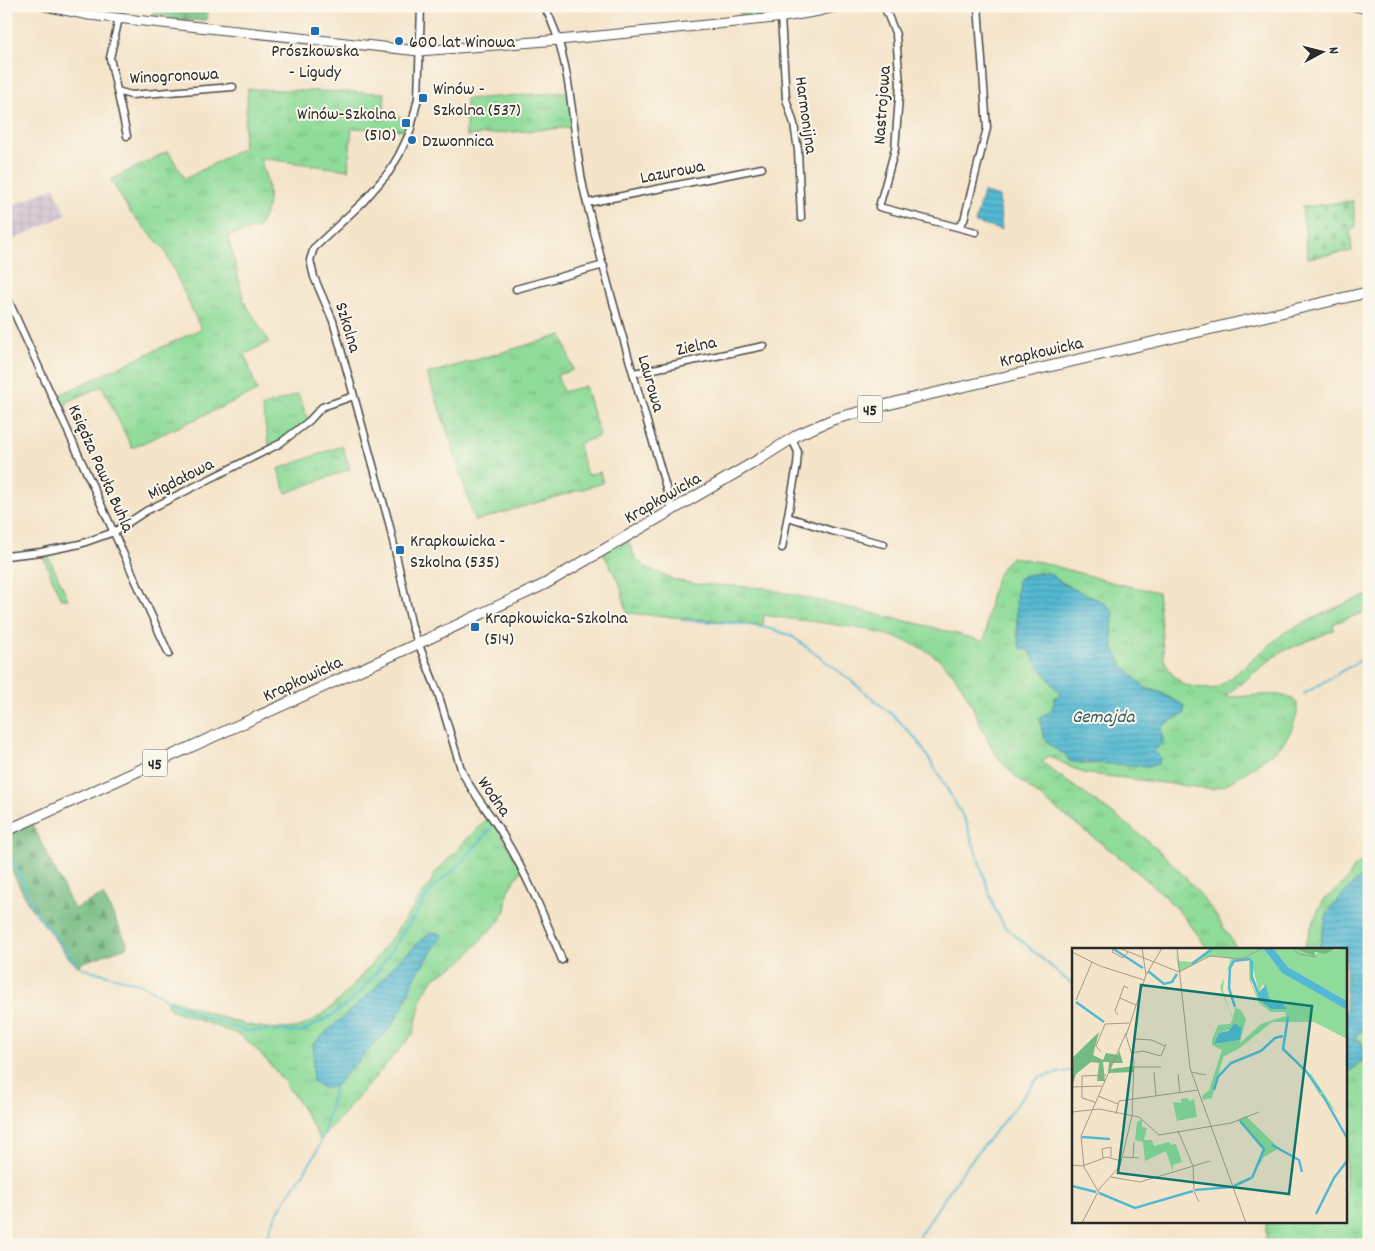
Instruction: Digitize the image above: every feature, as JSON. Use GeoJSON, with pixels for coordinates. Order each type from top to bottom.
{"type":"FeatureCollection","features":[{"type":"Feature","properties":{"kind":"main road"},"geometry":{"type":"LineString","coordinates":[[44,6],[90,10],[118,18],[419,51],[559,40],[781,17],[839,6]]}},
{"type":"Feature","properties":{"kind":"main road"},"geometry":{"type":"LineString","coordinates":[[1355,6],[1369,10]]}},
{"type":"Feature","properties":{"kind":"main road","name":"Krapkowicka"},"geometry":{"type":"LineString","coordinates":[[6,831],[545,584],[792,439],[834,419],[901,401],[1369,292]]}},
{"type":"Feature","properties":{"kind":"street"},"geometry":{"type":"LineString","coordinates":[[419,51],[421,6]]}},
{"type":"Feature","properties":{"kind":"street","name":"Laurowa"},"geometry":{"type":"LineString","coordinates":[[544,6],[559,40],[587,203],[672,510]]}},
{"type":"Feature","properties":{"kind":"street","name":"Nastrojowa"},"geometry":{"type":"LineString","coordinates":[[884,6],[896,35],[899,52],[900,84],[895,148],[879,207],[958,227]]}},
{"type":"Feature","properties":{"kind":"street"},"geometry":{"type":"LineString","coordinates":[[958,227],[964,220],[987,128],[978,6]]}},
{"type":"Feature","properties":{"kind":"street","name":"Harmonijna"},"geometry":{"type":"LineString","coordinates":[[781,17],[786,99],[794,124],[798,150],[801,218]]}},
{"type":"Feature","properties":{"kind":"street","name":"Winogronowa"},"geometry":{"type":"LineString","coordinates":[[118,18],[110,58],[127,136]]}},
{"type":"Feature","properties":{"kind":"street","name":"Szkolna"},"geometry":{"type":"LineString","coordinates":[[417,644],[389,523],[333,321],[312,268],[311,256],[314,248],[363,202],[389,172],[400,155],[410,132],[418,98],[419,51]]}},
{"type":"Feature","properties":{"kind":"street","name":"Winogronowa"},"geometry":{"type":"LineString","coordinates":[[117,91],[131,95],[233,87]]}},
{"type":"Feature","properties":{"kind":"street","name":"Lazurowa"},"geometry":{"type":"LineString","coordinates":[[587,203],[762,168]]}},
{"type":"Feature","properties":{"kind":"street"},"geometry":{"type":"LineString","coordinates":[[958,227],[976,232]]}},
{"type":"Feature","properties":{"kind":"street"},"geometry":{"type":"LineString","coordinates":[[516,289],[604,265]]}},
{"type":"Feature","properties":{"kind":"street","name":"Księdza Pawła Buhla"},"geometry":{"type":"LineString","coordinates":[[6,295],[169,654]]}},
{"type":"Feature","properties":{"kind":"street","name":"Zielna"},"geometry":{"type":"LineString","coordinates":[[634,373],[764,346]]}},
{"type":"Feature","properties":{"kind":"street","name":"Migdałowa"},"geometry":{"type":"LineString","coordinates":[[6,556],[41,552],[80,544],[114,532],[146,511],[279,444],[309,421],[322,408],[354,396]]}},
{"type":"Feature","properties":{"kind":"street"},"geometry":{"type":"LineString","coordinates":[[782,548],[798,452],[792,439]]}},
{"type":"Feature","properties":{"kind":"street"},"geometry":{"type":"LineString","coordinates":[[788,517],[832,531],[884,544]]}},
{"type":"Feature","properties":{"kind":"street","name":"Wodna"},"geometry":{"type":"LineString","coordinates":[[417,644],[438,693],[465,780],[505,837],[526,878],[562,960]]}},
{"type":"Feature","properties":{"kind":"shaded area"},"geometry":{"type":"Polygon","coordinates":[[[54,187],[66,215],[6,243],[6,209],[54,187]]]}},
{"type":"Feature","properties":{"kind":"green space"},"geometry":{"type":"Polygon","coordinates":[[[154,6],[209,6],[207,20],[152,22],[154,6]]]}},
{"type":"Feature","properties":{"kind":"green space"},"geometry":{"type":"Polygon","coordinates":[[[739,6],[783,6],[784,17],[741,21],[739,6]]]}},
{"type":"Feature","properties":{"kind":"green space"},"geometry":{"type":"Polygon","coordinates":[[[248,89],[385,93],[384,109],[412,123],[410,130],[352,128],[348,170],[260,158],[268,186],[268,201],[263,218],[258,228],[228,236],[244,301],[269,342],[245,354],[257,391],[132,448],[102,386],[67,402],[61,415],[53,398],[201,329],[164,249],[130,212],[111,180],[168,151],[185,179],[243,148],[248,89]]]}},
{"type":"Feature","properties":{"kind":"green space"},"geometry":{"type":"Polygon","coordinates":[[[569,92],[574,127],[466,136],[466,99],[569,92]]]}},
{"type":"Feature","properties":{"kind":"green space"},"geometry":{"type":"Polygon","coordinates":[[[1353,201],[1356,228],[1350,229],[1352,251],[1308,258],[1302,207],[1353,201]]]}},
{"type":"Feature","properties":{"kind":"green space"},"geometry":{"type":"Polygon","coordinates":[[[562,335],[573,370],[557,375],[563,392],[585,386],[600,436],[578,444],[587,475],[600,472],[603,483],[475,521],[445,424],[427,374],[562,335]]]}},
{"type":"Feature","properties":{"kind":"green space"},"geometry":{"type":"Polygon","coordinates":[[[298,394],[309,421],[270,449],[262,407],[298,394]]]}},
{"type":"Feature","properties":{"kind":"green space"},"geometry":{"type":"Polygon","coordinates":[[[342,446],[350,469],[286,493],[278,469],[342,446]]]}},
{"type":"Feature","properties":{"kind":"green space"},"geometry":{"type":"Polygon","coordinates":[[[626,536],[634,556],[645,567],[675,580],[696,584],[764,588],[932,627],[982,641],[986,637],[989,606],[995,582],[1005,563],[1012,557],[1040,562],[1118,584],[1158,592],[1164,660],[1171,673],[1184,685],[1209,689],[1217,688],[1285,632],[1348,602],[1369,595],[1369,610],[1333,624],[1334,630],[1279,653],[1225,696],[1280,695],[1297,702],[1297,715],[1291,731],[1280,747],[1225,785],[1212,789],[1083,773],[1049,756],[1042,762],[1138,833],[1181,872],[1217,917],[1236,948],[1207,948],[1194,929],[1159,891],[1118,856],[1020,781],[1009,770],[989,742],[958,681],[947,667],[933,655],[895,637],[852,627],[764,615],[763,625],[627,613],[620,584],[601,550],[626,536]],[[1040,573],[1022,576],[1017,606],[1017,637],[1060,693],[1055,698],[1052,710],[1041,723],[1043,734],[1051,746],[1065,754],[1069,761],[1086,764],[1117,763],[1149,766],[1159,756],[1153,751],[1163,742],[1161,729],[1163,725],[1184,714],[1168,697],[1141,685],[1122,664],[1113,646],[1113,612],[1096,599],[1040,573]]]}},
{"type":"Feature","properties":{"kind":"green space"},"geometry":{"type":"Polygon","coordinates":[[[46,551],[68,599],[61,599],[41,552],[46,551]]]}},
{"type":"Feature","properties":{"kind":"green space"},"geometry":{"type":"Polygon","coordinates":[[[490,815],[522,870],[508,890],[505,910],[500,920],[461,962],[435,977],[423,994],[413,1034],[320,1140],[285,1083],[252,1045],[240,1035],[170,1009],[167,1004],[169,999],[232,1021],[263,1028],[294,1028],[311,1022],[330,1008],[350,989],[369,967],[431,883],[434,874],[490,815]]]}},
{"type":"Feature","properties":{"kind":"green space"},"geometry":{"type":"Polygon","coordinates":[[[30,820],[74,909],[103,895],[128,945],[81,963],[79,967],[69,958],[29,905],[6,859],[6,831],[30,820]]]}},
{"type":"Feature","properties":{"kind":"green space"},"geometry":{"type":"Polygon","coordinates":[[[1369,857],[1369,870],[1332,906],[1323,930],[1319,948],[1304,948],[1323,901],[1347,880],[1354,868],[1369,857]]]}},
{"type":"Feature","properties":{"kind":"green space"},"geometry":{"type":"Polygon","coordinates":[[[1369,1027],[1369,1245],[1266,1245],[1266,1224],[1348,1224],[1348,1073],[1360,1064],[1364,1058],[1362,1042],[1356,1038],[1356,1033],[1369,1027]]]}},
{"type":"Feature","properties":{"kind":"water"},"geometry":{"type":"Polygon","coordinates":[[[983,192],[999,197],[1002,230],[975,223],[983,192]]]}},
{"type":"Feature","properties":{"kind":"water","name":"Gemajda"},"geometry":{"type":"Polygon","coordinates":[[[1049,573],[1065,585],[1107,605],[1113,612],[1113,648],[1123,665],[1145,688],[1159,692],[1185,706],[1184,714],[1163,725],[1161,729],[1163,742],[1154,751],[1160,758],[1158,764],[1149,766],[1073,762],[1069,761],[1064,753],[1055,749],[1045,739],[1041,726],[1041,717],[1052,710],[1055,698],[1060,693],[1034,660],[1029,650],[1022,649],[1019,646],[1016,602],[1018,579],[1026,575],[1049,573]]]}},
{"type":"Feature","properties":{"kind":"water"},"geometry":{"type":"Polygon","coordinates":[[[1369,870],[1369,971],[1364,978],[1364,986],[1369,992],[1369,1027],[1356,1034],[1356,1038],[1365,1049],[1364,1058],[1348,1073],[1348,948],[1319,948],[1327,913],[1350,887],[1369,870]]]}},
{"type":"Feature","properties":{"kind":"water"},"geometry":{"type":"Polygon","coordinates":[[[431,932],[440,933],[443,937],[414,979],[404,1005],[390,1029],[335,1086],[324,1089],[313,1081],[313,1044],[372,991],[396,963],[431,932]]]}},
{"type":"Feature","properties":{"kind":"waterway"},"geometry":{"type":"LineString","coordinates":[[682,620],[753,625],[793,637],[849,679],[895,717],[917,740],[966,822],[994,907],[1004,926],[1072,984]]}},
{"type":"Feature","properties":{"kind":"waterway"},"geometry":{"type":"LineString","coordinates":[[1304,694],[1369,655]]}},
{"type":"Feature","properties":{"kind":"waterway"},"geometry":{"type":"LineString","coordinates":[[82,968],[141,984],[195,1014],[243,1030],[301,1032],[333,1015],[358,995],[377,972],[434,886],[452,872],[491,829]]}},
{"type":"Feature","properties":{"kind":"waterway"},"geometry":{"type":"LineString","coordinates":[[6,847],[38,916],[77,964]]}},
{"type":"Feature","properties":{"kind":"waterway"},"geometry":{"type":"LineString","coordinates":[[913,1245],[962,1172],[1039,1077],[1072,1070]]}},
{"type":"Feature","properties":{"kind":"waterway"},"geometry":{"type":"LineString","coordinates":[[266,1245],[269,1232],[280,1208],[316,1153],[325,1129],[335,1086]]}},
{"type":"Feature","properties":{"kind":"place","name":"Prószkowska - Ligudy"},"geometry":{"type":"Point","coordinates":[315,31]}},
{"type":"Feature","properties":{"kind":"place","name":"600 lat Winowa"},"geometry":{"type":"Point","coordinates":[399,41]}},
{"type":"Feature","properties":{"kind":"place","name":"Winów - Szkolna (537)"},"geometry":{"type":"Point","coordinates":[423,98]}},
{"type":"Feature","properties":{"kind":"place","name":"Winów-Szkolna (510)"},"geometry":{"type":"Point","coordinates":[406,123]}},
{"type":"Feature","properties":{"kind":"place","name":"Dzwonnica"},"geometry":{"type":"Point","coordinates":[412,140]}},
{"type":"Feature","properties":{"kind":"place","name":"Krapkowicka - Szkolna (535)"},"geometry":{"type":"Point","coordinates":[400,550]}},
{"type":"Feature","properties":{"kind":"place","name":"Krapkowicka-Szkolna (514)"},"geometry":{"type":"Point","coordinates":[475,627]}}]}
